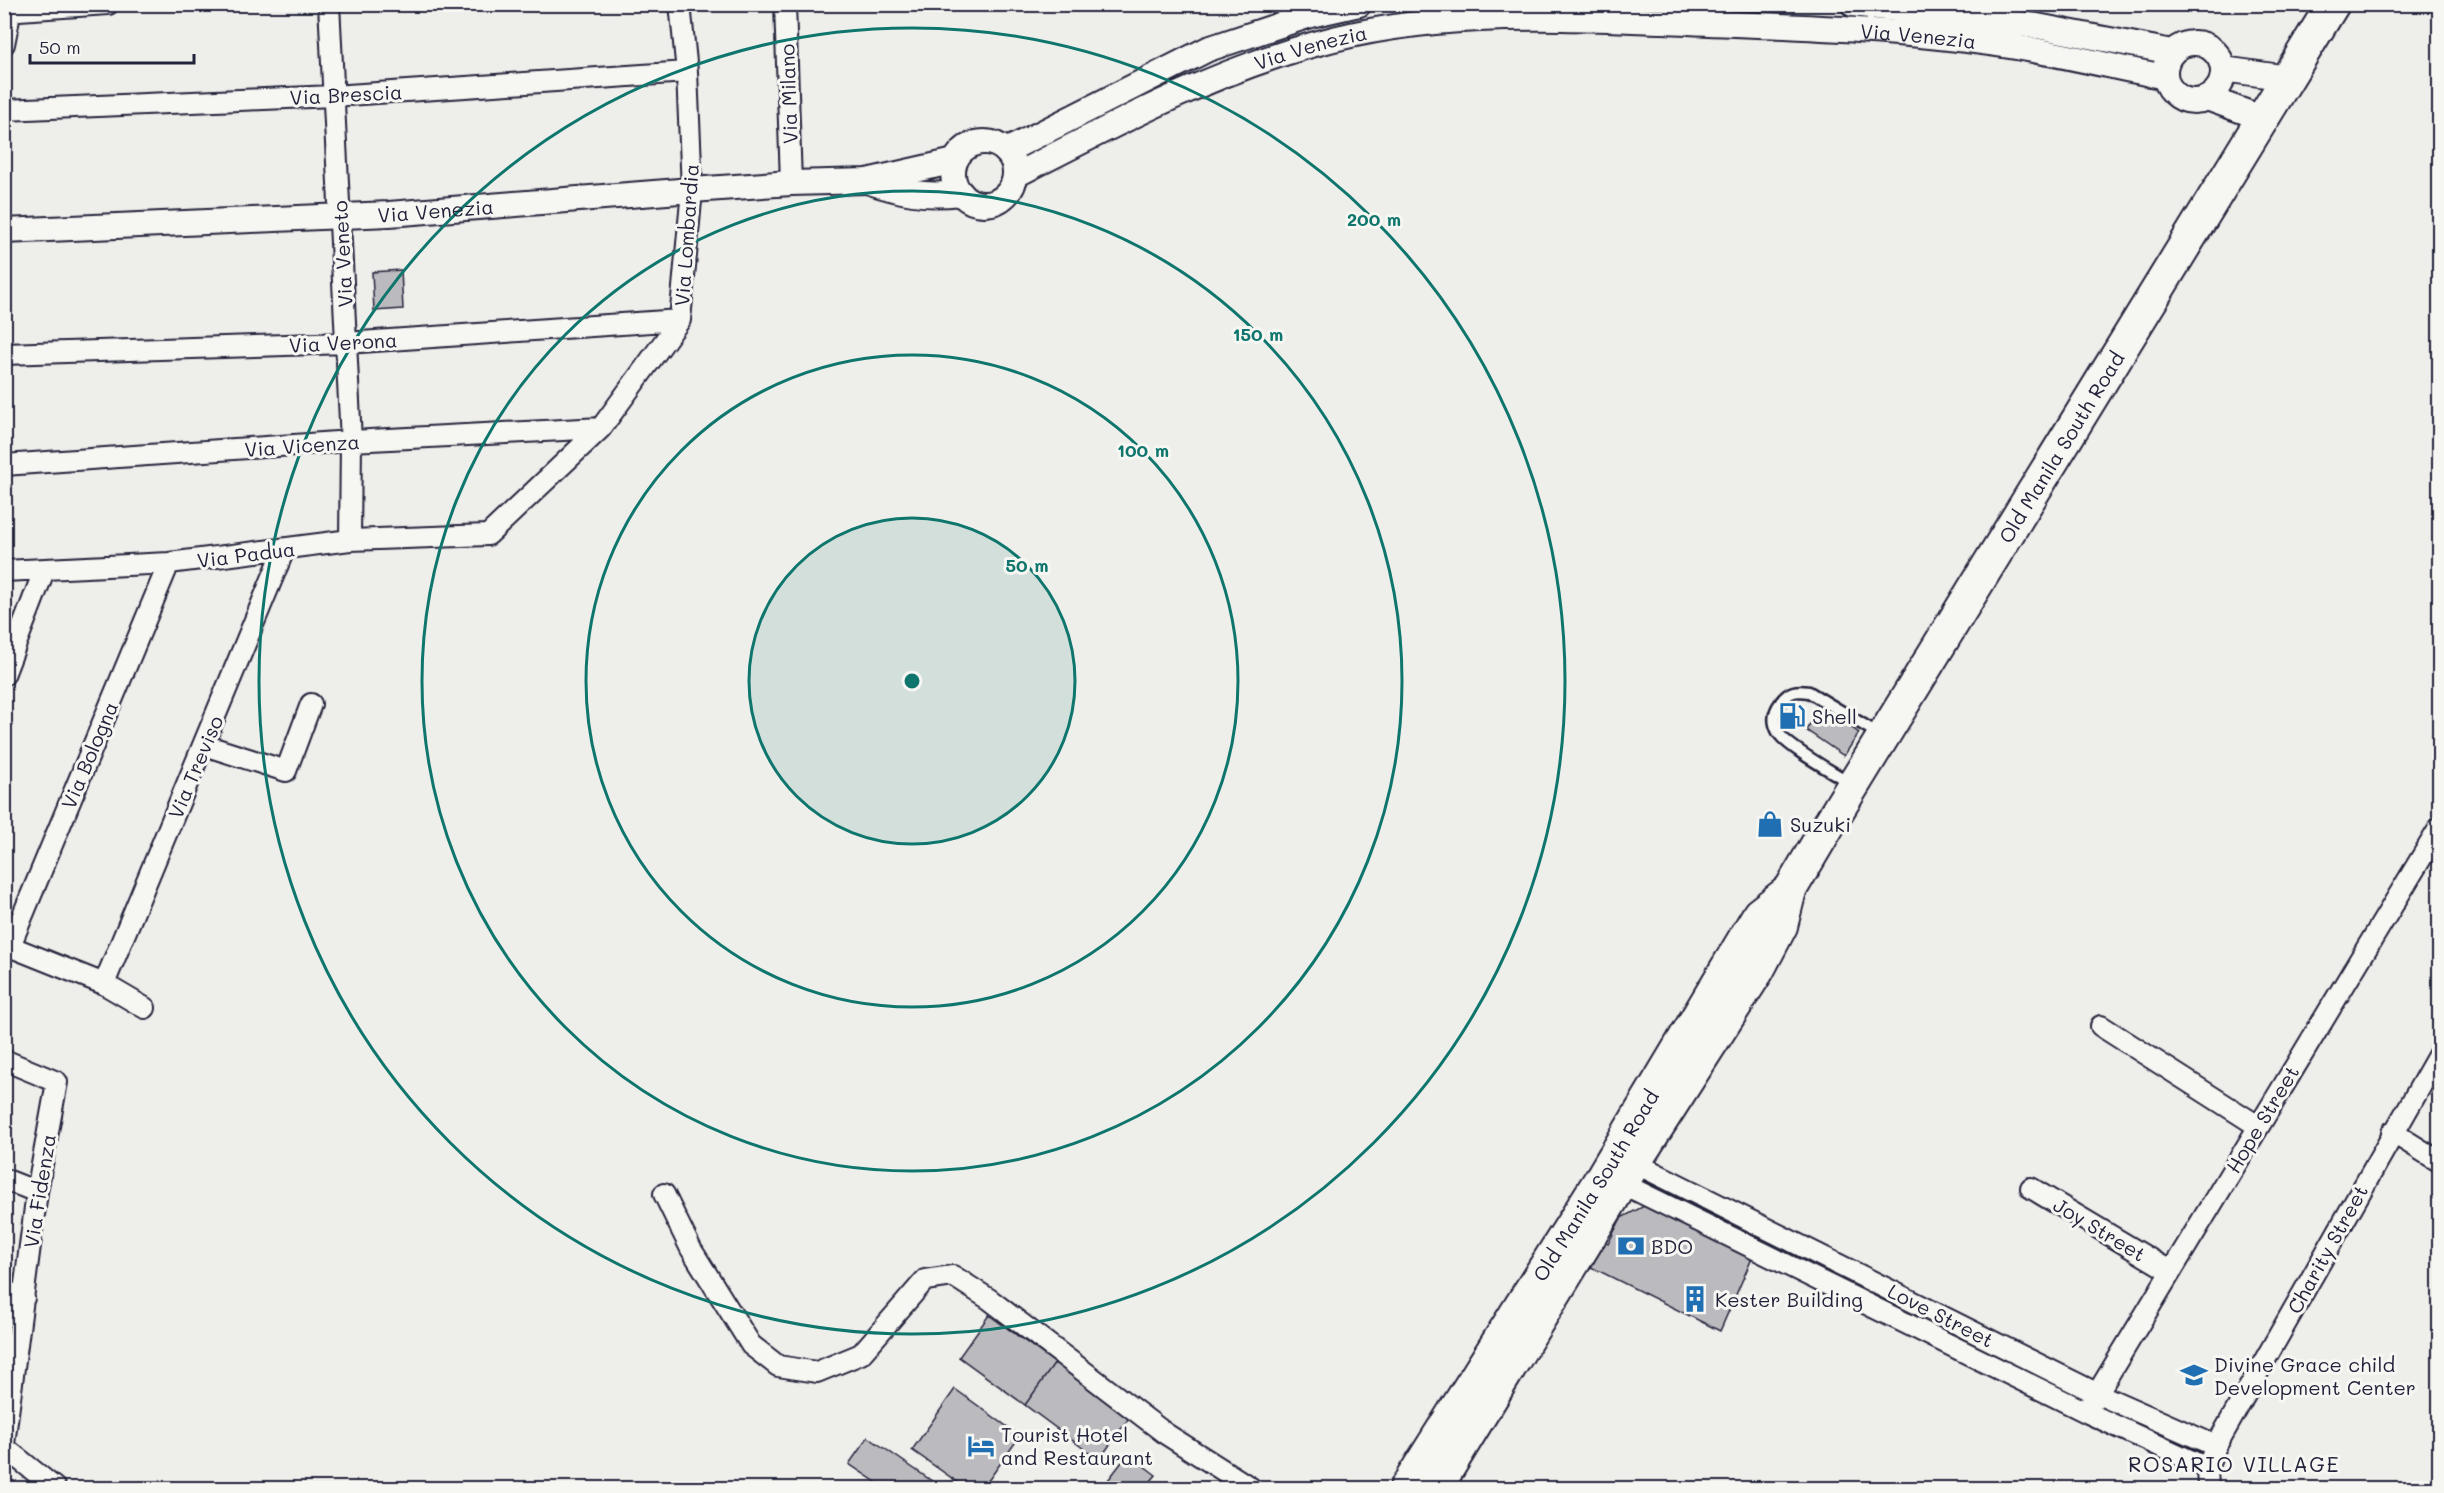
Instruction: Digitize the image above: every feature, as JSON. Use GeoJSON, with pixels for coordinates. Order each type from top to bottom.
{"type":"FeatureCollection","features":[{"type":"Feature","properties":{"kind":"main road","name":"Old Manila South Road"},"geometry":{"type":"LineString","coordinates":[[1436,1488],[1619,1169],[1759,914],[1790,890],[1882,736],[2333,4]]}},
{"type":"Feature","properties":{"kind":"main road","name":"Old Manila South Road"},"geometry":{"type":"LineString","coordinates":[[1406,1488],[1619,1169]]}},
{"type":"Feature","properties":{"kind":"street"},"geometry":{"type":"LineString","coordinates":[[4,44],[9,9],[108,4]]}},
{"type":"Feature","properties":{"kind":"street","name":"Via Veneto"},"geometry":{"type":"LineString","coordinates":[[328,4],[351,441],[350,540]]}},
{"type":"Feature","properties":{"kind":"street","name":"Via Lombardia"},"geometry":{"type":"LineString","coordinates":[[488,535],[601,428],[680,320],[692,190],[687,72],[680,4]]}},
{"type":"Feature","properties":{"kind":"street","name":"Via Milano"},"geometry":{"type":"LineString","coordinates":[[785,4],[790,183]]}},
{"type":"Feature","properties":{"kind":"street","name":"Via Venezia"},"geometry":{"type":"LineString","coordinates":[[1006,151],[1208,49],[1310,15],[1359,4]]}},
{"type":"Feature","properties":{"kind":"street","name":"Via Venezia"},"geometry":{"type":"LineString","coordinates":[[1853,4],[2037,26],[2172,52]]}},
{"type":"Feature","properties":{"kind":"street","name":"Via Venezia"},"geometry":{"type":"LineString","coordinates":[[1016,175],[1119,122],[1217,76],[1315,44],[1399,25],[1500,17],[1826,28],[1994,44],[2165,77]]}},
{"type":"Feature","properties":{"kind":"street"},"geometry":{"type":"LineString","coordinates":[[2189,43],[2198,43],[2215,52],[2223,69],[2219,86],[2207,98],[2198,101],[2181,98],[2173,93],[2165,77],[2167,59],[2172,52],[2189,43]]}},
{"type":"Feature","properties":{"kind":"street"},"geometry":{"type":"LineString","coordinates":[[2223,69],[2288,78]]}},
{"type":"Feature","properties":{"kind":"street","name":"Via Brescia"},"geometry":{"type":"LineString","coordinates":[[4,110],[333,96],[687,72]]}},
{"type":"Feature","properties":{"kind":"street"},"geometry":{"type":"LineString","coordinates":[[2207,98],[2262,118]]}},
{"type":"Feature","properties":{"kind":"street"},"geometry":{"type":"LineString","coordinates":[[979,142],[989,142],[1006,151],[1012,158],[1016,175],[1013,185],[999,201],[979,204],[961,194],[953,178],[956,160],[969,146],[979,142]]}},
{"type":"Feature","properties":{"kind":"street"},"geometry":{"type":"LineString","coordinates":[[867,181],[956,160]]}},
{"type":"Feature","properties":{"kind":"street"},"geometry":{"type":"LineString","coordinates":[[867,181],[891,189],[929,196],[961,194]]}},
{"type":"Feature","properties":{"kind":"street","name":"Via Venezia"},"geometry":{"type":"LineString","coordinates":[[4,231],[389,214],[790,183],[867,181]]}},
{"type":"Feature","properties":{"kind":"street","name":"Via Verona"},"geometry":{"type":"LineString","coordinates":[[4,354],[346,343],[680,320]]}},
{"type":"Feature","properties":{"kind":"street","name":"Via Vicenza"},"geometry":{"type":"LineString","coordinates":[[4,465],[351,441],[601,428]]}},
{"type":"Feature","properties":{"kind":"street","name":"Via Padua"},"geometry":{"type":"LineString","coordinates":[[4,571],[169,564],[350,540],[488,535]]}},
{"type":"Feature","properties":{"kind":"street","name":"Via Treviso"},"geometry":{"type":"LineString","coordinates":[[104,984],[284,550]]}},
{"type":"Feature","properties":{"kind":"street","name":"Via Bologna"},"geometry":{"type":"LineString","coordinates":[[7,945],[169,564]]}},
{"type":"Feature","properties":{"kind":"street"},"geometry":{"type":"LineString","coordinates":[[4,675],[44,571]]}},
{"type":"Feature","properties":{"kind":"street"},"geometry":{"type":"LineString","coordinates":[[204,745],[286,771],[311,704]]}},
{"type":"Feature","properties":{"kind":"street","name":"Hope Street"},"geometry":{"type":"LineString","coordinates":[[2086,1412],[2439,827]]}},
{"type":"Feature","properties":{"kind":"street"},"geometry":{"type":"LineString","coordinates":[[7,945],[104,984],[146,1008]]}},
{"type":"Feature","properties":{"kind":"street"},"geometry":{"type":"LineString","coordinates":[[2101,1026],[2258,1126]]}},
{"type":"Feature","properties":{"kind":"street","name":"Charity Street"},"geometry":{"type":"LineString","coordinates":[[2216,1446],[2439,1052]]}},
{"type":"Feature","properties":{"kind":"street","name":"Via Fidenza"},"geometry":{"type":"LineString","coordinates":[[4,1060],[57,1082],[37,1192],[4,1446]]}},
{"type":"Feature","properties":{"kind":"street"},"geometry":{"type":"LineString","coordinates":[[2392,1132],[2439,1162]]}},
{"type":"Feature","properties":{"kind":"street","name":"Love Street"},"geometry":{"type":"LineString","coordinates":[[1619,1169],[2098,1394],[2216,1446]]}},
{"type":"Feature","properties":{"kind":"street","name":"Love Street"},"geometry":{"type":"LineString","coordinates":[[1619,1169],[2086,1412],[2207,1468]]}},
{"type":"Feature","properties":{"kind":"street"},"geometry":{"type":"LineString","coordinates":[[4,1179],[37,1192]]}},
{"type":"Feature","properties":{"kind":"street","name":"Joy Street"},"geometry":{"type":"LineString","coordinates":[[2031,1188],[2170,1271]]}},
{"type":"Feature","properties":{"kind":"street"},"geometry":{"type":"LineString","coordinates":[[664,1194],[691,1249],[751,1344],[778,1366],[817,1372],[861,1354],[925,1280],[953,1276],[989,1299],[1166,1434],[1251,1488]]}},
{"type":"Feature","properties":{"kind":"street"},"geometry":{"type":"LineString","coordinates":[[4,1291],[24,1298]]}},
{"type":"Feature","properties":{"kind":"street"},"geometry":{"type":"LineString","coordinates":[[4,1446],[55,1488]]}},
{"type":"Feature","properties":{"kind":"street"},"geometry":{"type":"LineString","coordinates":[[2208,1488],[2207,1468],[2216,1446]]}},
{"type":"Feature","properties":{"kind":"lane"},"geometry":{"type":"LineString","coordinates":[[1853,785],[1778,734],[1774,721],[1775,710],[1787,695],[1798,690],[1809,692],[1882,736]]}},
{"type":"Feature","properties":{"kind":"building"},"geometry":{"type":"Polygon","coordinates":[[[401,270],[403,309],[374,311],[372,272],[401,270]]]}},
{"type":"Feature","properties":{"kind":"building"},"geometry":{"type":"Polygon","coordinates":[[[1821,707],[1859,733],[1844,756],[1806,730],[1821,707]]]}},
{"type":"Feature","properties":{"kind":"building","name":"Kester Building"},"geometry":{"type":"Polygon","coordinates":[[[1644,1206],[1753,1256],[1720,1331],[1591,1267],[1605,1242],[1608,1244],[1621,1218],[1644,1206]]]}},
{"type":"Feature","properties":{"kind":"building"},"geometry":{"type":"Polygon","coordinates":[[[989,1315],[1055,1363],[1025,1405],[959,1357],[989,1315]]]}},
{"type":"Feature","properties":{"kind":"building"},"geometry":{"type":"Polygon","coordinates":[[[1055,1363],[1129,1418],[1099,1460],[1025,1405],[1055,1363]]]}},
{"type":"Feature","properties":{"kind":"building"},"geometry":{"type":"Polygon","coordinates":[[[955,1389],[1020,1436],[983,1488],[966,1488],[912,1450],[955,1389]]]}},
{"type":"Feature","properties":{"kind":"building"},"geometry":{"type":"Polygon","coordinates":[[[868,1437],[942,1488],[885,1488],[849,1464],[868,1437]]]}},
{"type":"Feature","properties":{"kind":"building"},"geometry":{"type":"Polygon","coordinates":[[[1128,1454],[1156,1475],[1145,1488],[1102,1488],[1128,1454]]]}},
{"type":"Feature","properties":{"kind":"place","name":"Shell"},"geometry":{"type":"Point","coordinates":[1792,716]}},
{"type":"Feature","properties":{"kind":"place","name":"Suzuki"},"geometry":{"type":"Point","coordinates":[1770,824]}},
{"type":"Feature","properties":{"kind":"place","name":"BDO"},"geometry":{"type":"Point","coordinates":[1631,1246]}},
{"type":"Feature","properties":{"kind":"place","name":"Kester Building"},"geometry":{"type":"Point","coordinates":[1695,1299]}},
{"type":"Feature","properties":{"kind":"place","name":"Divine Grace child Development Center"},"geometry":{"type":"Point","coordinates":[2194,1375]}},
{"type":"Feature","properties":{"kind":"place","name":"Tourist Hotel and Restaurant"},"geometry":{"type":"Point","coordinates":[981,1446]}},
{"type":"Feature","properties":{"kind":"district","name":"ROSARIO VILLAGE"},"geometry":{"type":"Point","coordinates":[2234,1463]}}]}
